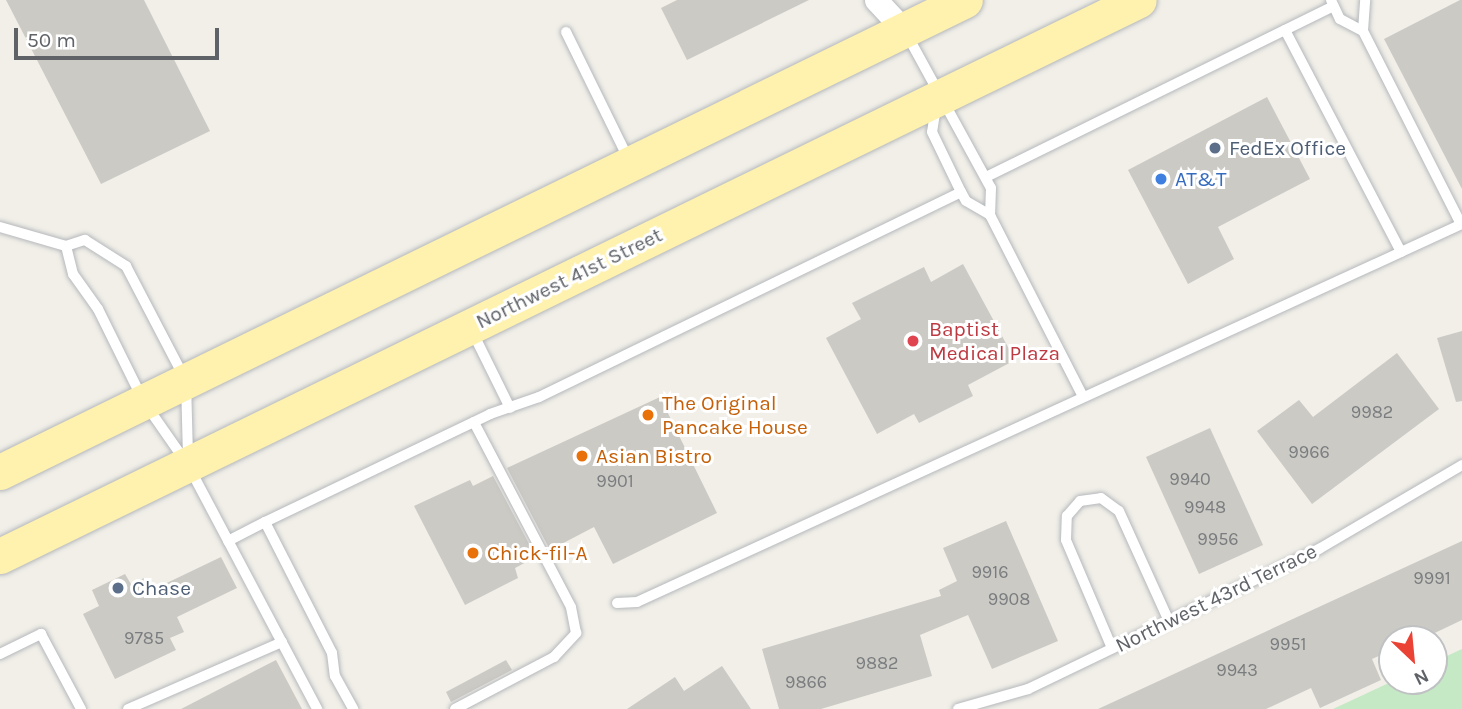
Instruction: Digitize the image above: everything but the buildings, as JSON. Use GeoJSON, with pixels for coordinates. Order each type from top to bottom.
{"type":"FeatureCollection","features":[{"type":"Feature","properties":{"kind":"main road"},"geometry":{"type":"LineString","coordinates":[[0,472],[630,163],[902,15],[965,0]]}},
{"type":"Feature","properties":{"kind":"main road","name":"Northwest 41st Street"},"geometry":{"type":"LineString","coordinates":[[0,556],[1139,0]]}},
{"type":"Feature","properties":{"kind":"street"},"geometry":{"type":"LineString","coordinates":[[876,0],[902,15]]}},
{"type":"Feature","properties":{"kind":"lane"},"geometry":{"type":"LineString","coordinates":[[617,603],[637,602],[1082,395],[1461,224],[1363,31],[1365,0]]}},
{"type":"Feature","properties":{"kind":"lane"},"geometry":{"type":"LineString","coordinates":[[986,177],[1286,30],[1332,3],[1340,19],[1363,31]]}},
{"type":"Feature","properties":{"kind":"lane"},"geometry":{"type":"LineString","coordinates":[[902,15],[938,98],[957,120],[986,177],[990,188],[990,215],[1082,395]]}},
{"type":"Feature","properties":{"kind":"lane"},"geometry":{"type":"LineString","coordinates":[[1286,30],[1401,252]]}},
{"type":"Feature","properties":{"kind":"lane"},"geometry":{"type":"LineString","coordinates":[[566,32],[630,163]]}},
{"type":"Feature","properties":{"kind":"lane"},"geometry":{"type":"LineString","coordinates":[[938,98],[932,132],[966,201],[990,215]]}},
{"type":"Feature","properties":{"kind":"lane"},"geometry":{"type":"LineString","coordinates":[[228,541],[961,192]]}},
{"type":"Feature","properties":{"kind":"lane"},"geometry":{"type":"LineString","coordinates":[[0,227],[66,246],[85,240],[126,266],[186,381],[188,465]]}},
{"type":"Feature","properties":{"kind":"lane"},"geometry":{"type":"LineString","coordinates":[[66,246],[73,274],[98,309],[144,402],[188,465],[317,709]]}},
{"type":"Feature","properties":{"kind":"lane"},"geometry":{"type":"LineString","coordinates":[[470,327],[510,408]]}},
{"type":"Feature","properties":{"kind":"lane"},"geometry":{"type":"LineString","coordinates":[[455,709],[554,657],[576,633],[571,607],[474,422]]}},
{"type":"Feature","properties":{"kind":"lane","name":"Northwest 43rd Terrace"},"geometry":{"type":"LineString","coordinates":[[958,709],[1028,689],[1318,549],[1462,465]]}},
{"type":"Feature","properties":{"kind":"lane"},"geometry":{"type":"LineString","coordinates":[[1112,648],[1066,540],[1067,516],[1080,501],[1101,498],[1119,511],[1169,621]]}},
{"type":"Feature","properties":{"kind":"lane"},"geometry":{"type":"LineString","coordinates":[[265,522],[332,653],[335,676],[353,709]]}},
{"type":"Feature","properties":{"kind":"lane"},"geometry":{"type":"LineString","coordinates":[[0,654],[41,635],[81,709]]}},
{"type":"Feature","properties":{"kind":"lane"},"geometry":{"type":"LineString","coordinates":[[128,709],[282,642]]}},
{"type":"Feature","properties":{"kind":"green space"},"geometry":{"type":"Polygon","coordinates":[[[1462,649],[1462,709],[1333,709],[1378,688],[1378,695],[1448,695],[1448,656],[1462,649]]]}},
{"type":"Feature","properties":{"kind":"place","name":"FedEx Office"},"geometry":{"type":"Point","coordinates":[1215,148]}},
{"type":"Feature","properties":{"kind":"place","name":"AT&T"},"geometry":{"type":"Point","coordinates":[1161,179]}},
{"type":"Feature","properties":{"kind":"place","name":"Baptist Medical Plaza"},"geometry":{"type":"Point","coordinates":[913,341]}},
{"type":"Feature","properties":{"kind":"place","name":"The Original Pancake House"},"geometry":{"type":"Point","coordinates":[648,415]}},
{"type":"Feature","properties":{"kind":"place","name":"Asian Bistro"},"geometry":{"type":"Point","coordinates":[582,456]}},
{"type":"Feature","properties":{"kind":"place","name":"Chick-fil-A"},"geometry":{"type":"Point","coordinates":[473,553]}},
{"type":"Feature","properties":{"kind":"place","name":"Chase"},"geometry":{"type":"Point","coordinates":[118,588]}}]}
